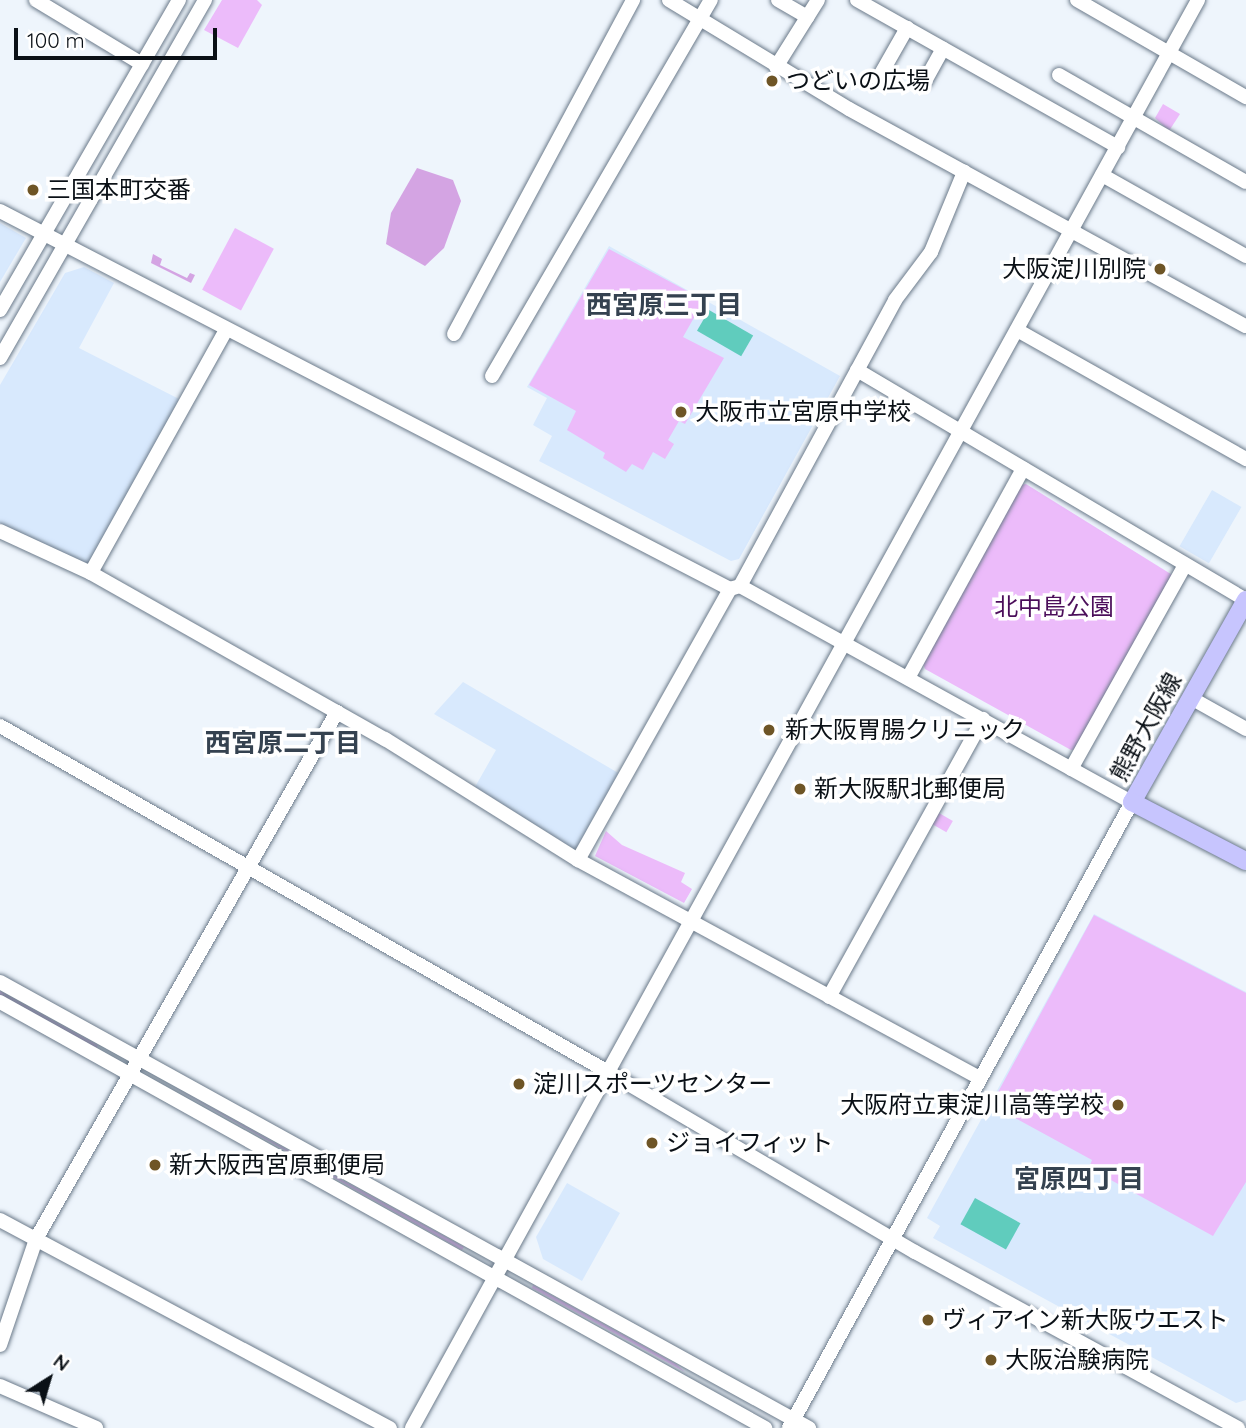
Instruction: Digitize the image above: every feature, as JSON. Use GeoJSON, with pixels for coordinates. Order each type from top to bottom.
{"type":"FeatureCollection","features":[{"type":"Feature","properties":{"kind":"main road","name":"熊野大阪線"},"geometry":{"type":"LineString","coordinates":[[1246,600],[1132,802],[1246,861]]}},
{"type":"Feature","properties":{"kind":"street"},"geometry":{"type":"LineString","coordinates":[[36,0],[160,78]]}},
{"type":"Feature","properties":{"kind":"street"},"geometry":{"type":"LineString","coordinates":[[0,310],[179,0]]}},
{"type":"Feature","properties":{"kind":"street"},"geometry":{"type":"LineString","coordinates":[[0,358],[205,0]]}},
{"type":"Feature","properties":{"kind":"street"},"geometry":{"type":"LineString","coordinates":[[454,334],[633,0]]}},
{"type":"Feature","properties":{"kind":"street"},"geometry":{"type":"LineString","coordinates":[[669,0],[776,66],[1246,326]]}},
{"type":"Feature","properties":{"kind":"street"},"geometry":{"type":"LineString","coordinates":[[492,376],[711,0]]}},
{"type":"Feature","properties":{"kind":"street"},"geometry":{"type":"LineString","coordinates":[[778,0],[807,17]]}},
{"type":"Feature","properties":{"kind":"street"},"geometry":{"type":"LineString","coordinates":[[776,66],[818,0]]}},
{"type":"Feature","properties":{"kind":"street"},"geometry":{"type":"LineString","coordinates":[[857,0],[1118,147]]}},
{"type":"Feature","properties":{"kind":"street"},"geometry":{"type":"LineString","coordinates":[[1077,0],[1246,97]]}},
{"type":"Feature","properties":{"kind":"street"},"geometry":{"type":"LineString","coordinates":[[412,1428],[1198,0]]}},
{"type":"Feature","properties":{"kind":"street"},"geometry":{"type":"LineString","coordinates":[[878,79],[907,29]]}},
{"type":"Feature","properties":{"kind":"street"},"geometry":{"type":"LineString","coordinates":[[925,81],[943,49]]}},
{"type":"Feature","properties":{"kind":"street"},"geometry":{"type":"LineString","coordinates":[[1059,75],[1246,182]]}},
{"type":"Feature","properties":{"kind":"street"},"geometry":{"type":"LineString","coordinates":[[578,860],[735,587],[895,300],[932,252],[964,172]]}},
{"type":"Feature","properties":{"kind":"street"},"geometry":{"type":"LineString","coordinates":[[1102,175],[1246,256]]}},
{"type":"Feature","properties":{"kind":"street"},"geometry":{"type":"LineString","coordinates":[[0,211],[226,330],[845,643],[1132,802],[791,1424]]}},
{"type":"Feature","properties":{"kind":"street"},"geometry":{"type":"LineString","coordinates":[[91,573],[226,330]]}},
{"type":"Feature","properties":{"kind":"street"},"geometry":{"type":"LineString","coordinates":[[1017,330],[1246,459]]}},
{"type":"Feature","properties":{"kind":"street"},"geometry":{"type":"LineString","coordinates":[[857,370],[1246,600]]}},
{"type":"Feature","properties":{"kind":"street"},"geometry":{"type":"LineString","coordinates":[[908,678],[1023,469]]}},
{"type":"Feature","properties":{"kind":"street"},"geometry":{"type":"LineString","coordinates":[[0,531],[91,573],[337,712],[578,860],[981,1078]]}},
{"type":"Feature","properties":{"kind":"street"},"geometry":{"type":"LineString","coordinates":[[1071,769],[1185,565]]}},
{"type":"Feature","properties":{"kind":"street"},"geometry":{"type":"LineString","coordinates":[[1191,698],[1246,729]]}},
{"type":"Feature","properties":{"kind":"street"},"geometry":{"type":"LineString","coordinates":[[0,1345],[36,1239],[337,712]]}},
{"type":"Feature","properties":{"kind":"street"},"geometry":{"type":"LineString","coordinates":[[829,996],[983,719]]}},
{"type":"Feature","properties":{"kind":"street"},"geometry":{"type":"LineString","coordinates":[[0,726],[608,1072],[892,1239],[1238,1428]]}},
{"type":"Feature","properties":{"kind":"street"},"geometry":{"type":"LineString","coordinates":[[0,982],[504,1261],[791,1424],[809,1428]]}},
{"type":"Feature","properties":{"kind":"street"},"geometry":{"type":"LineString","coordinates":[[0,1002],[765,1428]]}},
{"type":"Feature","properties":{"kind":"street"},"geometry":{"type":"LineString","coordinates":[[0,1220],[390,1428]]}},
{"type":"Feature","properties":{"kind":"street"},"geometry":{"type":"LineString","coordinates":[[0,1386],[96,1428]]}},
{"type":"Feature","properties":{"kind":"shaded area"},"geometry":{"type":"Polygon","coordinates":[[[417,168],[453,180],[461,201],[444,248],[425,266],[386,244],[391,213],[417,168]]]}},
{"type":"Feature","properties":{"kind":"shaded area"},"geometry":{"type":"Polygon","coordinates":[[[0,223],[26,238],[0,282],[0,223]]]}},
{"type":"Feature","properties":{"kind":"shaded area","name":"大阪市立宮原中学校"},"geometry":{"type":"Polygon","coordinates":[[[609,246],[840,376],[739,559],[731,561],[539,461],[552,436],[533,425],[547,398],[527,387],[609,246]]]}},
{"type":"Feature","properties":{"kind":"shaded area"},"geometry":{"type":"Polygon","coordinates":[[[153,254],[162,259],[160,265],[187,278],[190,273],[195,275],[191,283],[151,263],[153,254]]]}},
{"type":"Feature","properties":{"kind":"shaded area"},"geometry":{"type":"Polygon","coordinates":[[[84,267],[114,283],[79,348],[179,399],[94,561],[87,564],[0,525],[0,385],[65,273],[84,267]]]}},
{"type":"Feature","properties":{"kind":"shaded area"},"geometry":{"type":"Polygon","coordinates":[[[709,310],[753,336],[741,356],[697,331],[709,310]]]}},
{"type":"Feature","properties":{"kind":"shaded area"},"geometry":{"type":"Polygon","coordinates":[[[1212,490],[1241,507],[1209,563],[1180,546],[1212,490]]]}},
{"type":"Feature","properties":{"kind":"shaded area"},"geometry":{"type":"Polygon","coordinates":[[[463,682],[620,774],[579,847],[574,849],[475,787],[496,750],[434,714],[463,682]]]}},
{"type":"Feature","properties":{"kind":"shaded area","name":"大阪府立東淀川高等学校"},"geometry":{"type":"Polygon","coordinates":[[[1094,914],[1246,992],[1246,1400],[1236,1403],[933,1238],[940,1226],[927,1218],[1094,914]]]}},
{"type":"Feature","properties":{"kind":"shaded area"},"geometry":{"type":"Polygon","coordinates":[[[567,1183],[620,1213],[582,1281],[543,1259],[536,1237],[567,1183]]]}},
{"type":"Feature","properties":{"kind":"shaded area"},"geometry":{"type":"Polygon","coordinates":[[[975,1198],[1020,1223],[1006,1249],[960,1224],[975,1198]]]}},
{"type":"Feature","properties":{"kind":"green space"},"geometry":{"type":"Polygon","coordinates":[[[222,0],[257,0],[262,5],[238,48],[204,30],[222,0]]]}},
{"type":"Feature","properties":{"kind":"green space"},"geometry":{"type":"Polygon","coordinates":[[[1163,104],[1180,114],[1169,131],[1155,118],[1163,104]]]}},
{"type":"Feature","properties":{"kind":"green space"},"geometry":{"type":"Polygon","coordinates":[[[235,228],[274,249],[241,310],[202,290],[235,228]]]}},
{"type":"Feature","properties":{"kind":"green space"},"geometry":{"type":"Polygon","coordinates":[[[609,249],[704,300],[683,337],[724,358],[685,424],[679,421],[668,440],[674,444],[665,459],[653,452],[643,470],[632,464],[626,472],[603,458],[605,453],[567,430],[576,411],[529,385],[609,249]]]}},
{"type":"Feature","properties":{"kind":"green space","name":"北中島公園"},"geometry":{"type":"Polygon","coordinates":[[[1026,484],[1174,576],[1077,749],[1071,750],[925,669],[922,661],[1019,485],[1026,484]]]}},
{"type":"Feature","properties":{"kind":"green space"},"geometry":{"type":"Polygon","coordinates":[[[939,813],[953,821],[946,832],[932,824],[939,813]]]}},
{"type":"Feature","properties":{"kind":"green space"},"geometry":{"type":"Polygon","coordinates":[[[606,831],[622,845],[685,873],[681,882],[692,889],[684,903],[595,856],[606,831]]]}},
{"type":"Feature","properties":{"kind":"green space"},"geometry":{"type":"Polygon","coordinates":[[[1094,915],[1246,993],[1246,1182],[1213,1236],[1089,1168],[1092,1160],[991,1105],[1094,915]]]}},
{"type":"Feature","properties":{"kind":"green space"},"geometry":{"type":"Polygon","coordinates":[[[0,991],[98,1045],[96,1049],[0,996],[0,991]]]}},
{"type":"Feature","properties":{"kind":"green space"},"geometry":{"type":"Polygon","coordinates":[[[166,1083],[464,1247],[462,1250],[166,1083]]]}},
{"type":"Feature","properties":{"kind":"green space"},"geometry":{"type":"Polygon","coordinates":[[[533,1285],[676,1364],[685,1372],[532,1288],[533,1285]]]}},
{"type":"Feature","properties":{"kind":"place","name":"つどいの広場"},"geometry":{"type":"Point","coordinates":[772,81]}},
{"type":"Feature","properties":{"kind":"place","name":"三国本町交番"},"geometry":{"type":"Point","coordinates":[33,190]}},
{"type":"Feature","properties":{"kind":"place","name":"大阪淀川別院"},"geometry":{"type":"Point","coordinates":[1160,269]}},
{"type":"Feature","properties":{"kind":"place","name":"大阪市立宮原中学校"},"geometry":{"type":"Point","coordinates":[681,412]}},
{"type":"Feature","properties":{"kind":"place","name":"新大阪胃腸クリニック"},"geometry":{"type":"Point","coordinates":[769,730]}},
{"type":"Feature","properties":{"kind":"place","name":"新大阪駅北郵便局"},"geometry":{"type":"Point","coordinates":[800,789]}},
{"type":"Feature","properties":{"kind":"place","name":"淀川スポーツセンター"},"geometry":{"type":"Point","coordinates":[519,1084]}},
{"type":"Feature","properties":{"kind":"place","name":"大阪府立東淀川高等学校"},"geometry":{"type":"Point","coordinates":[1118,1105]}},
{"type":"Feature","properties":{"kind":"place","name":"ジョイフィット"},"geometry":{"type":"Point","coordinates":[652,1143]}},
{"type":"Feature","properties":{"kind":"place","name":"新大阪西宮原郵便局"},"geometry":{"type":"Point","coordinates":[155,1165]}},
{"type":"Feature","properties":{"kind":"place","name":"ヴィアイン新大阪ウエスト"},"geometry":{"type":"Point","coordinates":[928,1320]}},
{"type":"Feature","properties":{"kind":"place","name":"大阪治験病院"},"geometry":{"type":"Point","coordinates":[991,1360]}},
{"type":"Feature","properties":{"kind":"district","name":"西宮原三丁目"},"geometry":{"type":"Point","coordinates":[664,305]}},
{"type":"Feature","properties":{"kind":"district","name":"西宮原二丁目"},"geometry":{"type":"Point","coordinates":[283,743]}},
{"type":"Feature","properties":{"kind":"district","name":"宮原四丁目"},"geometry":{"type":"Point","coordinates":[1079,1179]}}]}
